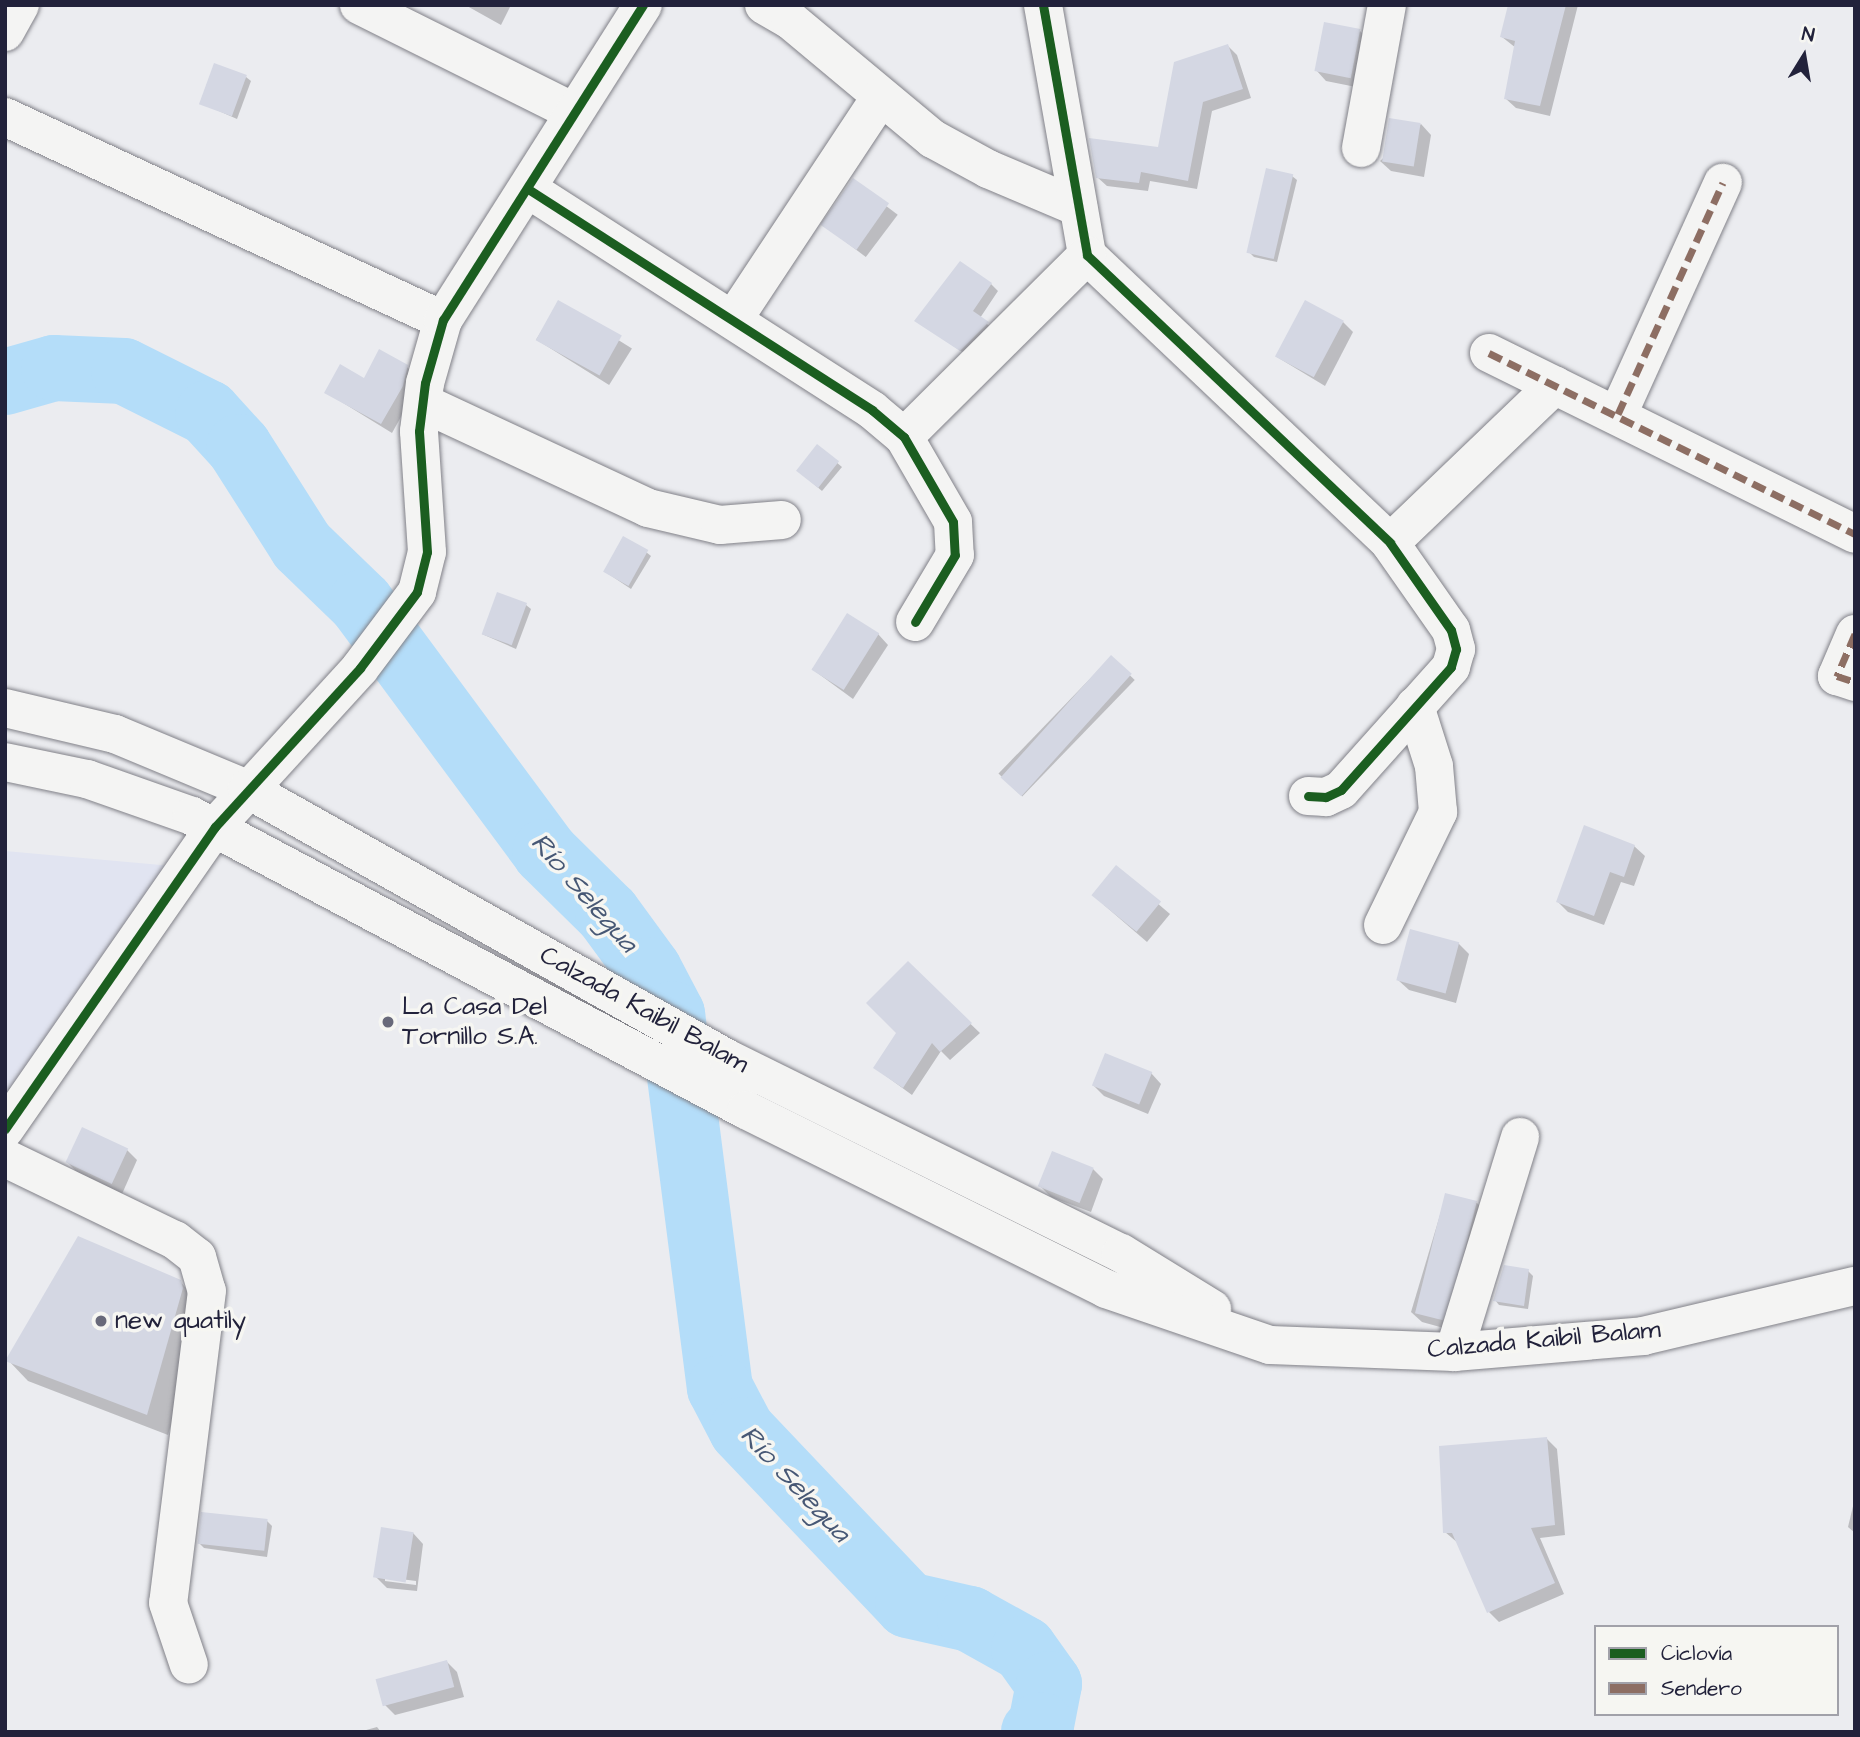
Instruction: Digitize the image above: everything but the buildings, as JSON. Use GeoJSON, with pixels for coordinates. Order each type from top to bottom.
{"type":"FeatureCollection","features":[{"type":"Feature","properties":{"kind":"street"},"geometry":{"type":"LineString","coordinates":[[5,32],[20,5]]}},
{"type":"Feature","properties":{"kind":"street"},"geometry":{"type":"LineString","coordinates":[[359,5],[574,111]]}},
{"type":"Feature","properties":{"kind":"street"},"geometry":{"type":"LineString","coordinates":[[5,1129],[215,827],[360,668],[417,592],[427,552],[419,430],[443,320],[643,5]]}},
{"type":"Feature","properties":{"kind":"street"},"geometry":{"type":"LineString","coordinates":[[764,5],[933,139],[988,169],[1078,207]]}},
{"type":"Feature","properties":{"kind":"street"},"geometry":{"type":"LineString","coordinates":[[1043,5],[1087,255],[1390,543],[1451,630],[1455,649],[1451,667],[1341,790],[1326,797],[1308,796]]}},
{"type":"Feature","properties":{"kind":"street"},"geometry":{"type":"LineString","coordinates":[[1361,148],[1387,5]]}},
{"type":"Feature","properties":{"kind":"street"},"geometry":{"type":"LineString","coordinates":[[733,320],[881,96]]}},
{"type":"Feature","properties":{"kind":"street"},"geometry":{"type":"LineString","coordinates":[[5,117],[443,320]]}},
{"type":"Feature","properties":{"kind":"street"},"geometry":{"type":"LineString","coordinates":[[1618,414],[1723,183]]}},
{"type":"Feature","properties":{"kind":"street"},"geometry":{"type":"LineString","coordinates":[[528,189],[872,410],[904,438],[953,522],[955,555],[915,622]]}},
{"type":"Feature","properties":{"kind":"street"},"geometry":{"type":"LineString","coordinates":[[904,438],[1087,255]]}},
{"type":"Feature","properties":{"kind":"street"},"geometry":{"type":"LineString","coordinates":[[1489,353],[1618,414],[1855,534]]}},
{"type":"Feature","properties":{"kind":"street"},"geometry":{"type":"LineString","coordinates":[[1390,543],[1555,385]]}},
{"type":"Feature","properties":{"kind":"street"},"geometry":{"type":"LineString","coordinates":[[423,403],[648,508],[720,525],[782,520]]}},
{"type":"Feature","properties":{"kind":"street"},"geometry":{"type":"LineString","coordinates":[[1855,634],[1837,676],[1855,682]]}},
{"type":"Feature","properties":{"kind":"street"},"geometry":{"type":"LineString","coordinates":[[1383,925],[1438,812],[1434,766],[1415,706]]}},
{"type":"Feature","properties":{"kind":"street","name":"Calzada Kaibil Balam"},"geometry":{"type":"LineString","coordinates":[[5,708],[115,734],[247,789],[619,995],[728,1059],[1121,1253],[1270,1345]]}},
{"type":"Feature","properties":{"kind":"street","name":"Calzada Kaibil Balam"},"geometry":{"type":"LineString","coordinates":[[5,762],[123,790],[215,827],[746,1110],[1106,1289],[1270,1345],[1454,1352],[1643,1336],[1855,1286]]}},
{"type":"Feature","properties":{"kind":"street"},"geometry":{"type":"LineString","coordinates":[[1454,1352],[1520,1137]]}},
{"type":"Feature","properties":{"kind":"street"},"geometry":{"type":"LineString","coordinates":[[5,1158],[175,1240],[197,1257],[207,1291],[168,1603],[189,1665]]}},
{"type":"Feature","properties":{"kind":"shaded area"},"geometry":{"type":"Polygon","coordinates":[[[5,851],[172,866],[5,1116],[5,851]]]}},
{"type":"Feature","properties":{"kind":"waterway","name":"Río Selegua"},"geometry":{"type":"LineString","coordinates":[[5,382],[54,368],[124,371],[208,413],[239,447],[302,546],[361,603],[545,852],[608,914],[649,970],[672,1014],[720,1388],[742,1430],[908,1605],[970,1619],[1024,1649],[1049,1684],[1041,1725],[1034,1732]]}},
{"type":"Feature","properties":{"kind":"marked path"},"geometry":{"type":"LineString","coordinates":[[1618,414],[1723,183]]}},
{"type":"Feature","properties":{"kind":"marked path"},"geometry":{"type":"LineString","coordinates":[[1489,353],[1855,534]]}},
{"type":"Feature","properties":{"kind":"marked path"},"geometry":{"type":"LineString","coordinates":[[1855,634],[1837,676],[1855,682]]}},
{"type":"Feature","properties":{"kind":"cycle path"},"geometry":{"type":"LineString","coordinates":[[5,1129],[215,827],[360,668],[417,592],[427,552],[419,431],[425,383],[443,320],[643,5]]}},
{"type":"Feature","properties":{"kind":"cycle path"},"geometry":{"type":"LineString","coordinates":[[1043,5],[1087,255],[1390,543],[1451,630],[1456,649],[1451,667],[1341,790],[1326,797],[1308,796]]}},
{"type":"Feature","properties":{"kind":"cycle path"},"geometry":{"type":"LineString","coordinates":[[528,189],[872,410],[904,437],[953,522],[955,555],[915,622]]}},
{"type":"Feature","properties":{"kind":"place","name":"La Casa Del Tornillo S.A."},"geometry":{"type":"Point","coordinates":[388,1022]}},
{"type":"Feature","properties":{"kind":"place","name":"new quatily"},"geometry":{"type":"Point","coordinates":[101,1321]}}]}
